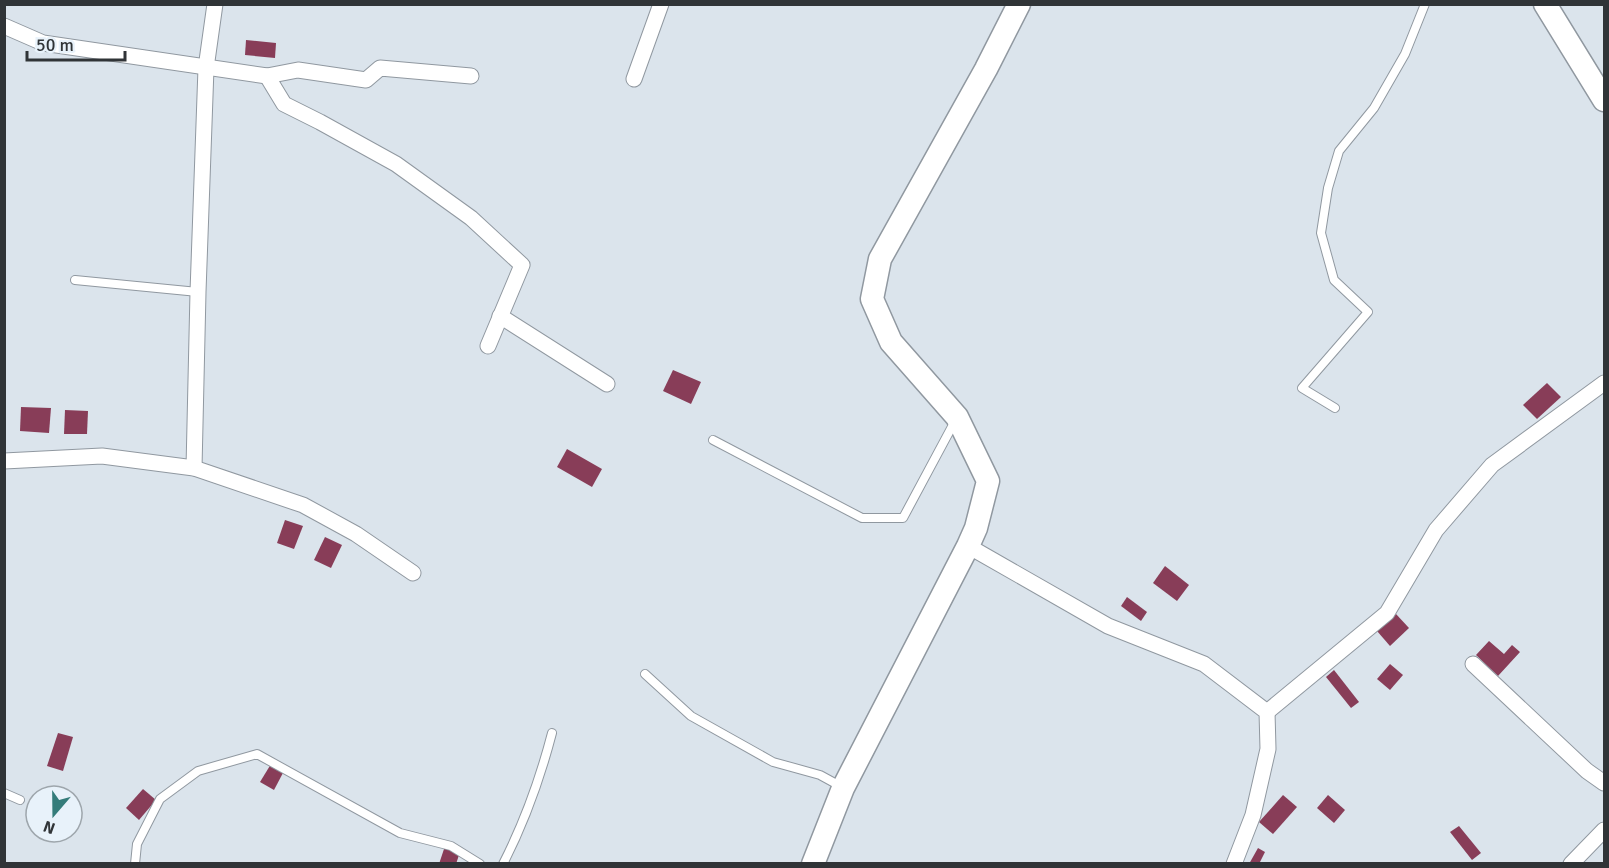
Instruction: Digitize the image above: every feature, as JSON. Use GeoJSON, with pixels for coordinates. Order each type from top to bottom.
{"type":"FeatureCollection","features":[{"type":"Feature","properties":{"kind":"street"},"geometry":{"type":"LineString","coordinates":[[194,468],[206,68],[215,4]]}},
{"type":"Feature","properties":{"kind":"street"},"geometry":{"type":"LineString","coordinates":[[634,79],[662,4]]}},
{"type":"Feature","properties":{"kind":"street"},"geometry":{"type":"LineString","coordinates":[[813,864],[843,788],[968,546],[976,528],[988,481],[957,417],[891,342],[873,299],[880,259],[986,69],[1019,4]]}},
{"type":"Feature","properties":{"kind":"street"},"geometry":{"type":"LineString","coordinates":[[1545,4],[1605,100]]}},
{"type":"Feature","properties":{"kind":"street"},"geometry":{"type":"LineString","coordinates":[[6,32],[44,43],[267,76],[298,70],[366,80],[380,68],[471,76]]}},
{"type":"Feature","properties":{"kind":"street"},"geometry":{"type":"LineString","coordinates":[[267,76],[284,104],[396,164],[471,218],[522,265],[488,346]]}},
{"type":"Feature","properties":{"kind":"street"},"geometry":{"type":"LineString","coordinates":[[500,316],[607,384]]}},
{"type":"Feature","properties":{"kind":"street"},"geometry":{"type":"LineString","coordinates":[[1267,712],[1387,613],[1436,530],[1492,465],[1605,382]]}},
{"type":"Feature","properties":{"kind":"street"},"geometry":{"type":"LineString","coordinates":[[4,461],[102,456],[194,468],[303,505],[356,534],[413,573]]}},
{"type":"Feature","properties":{"kind":"street"},"geometry":{"type":"LineString","coordinates":[[968,546],[1108,626],[1204,664],[1267,712]]}},
{"type":"Feature","properties":{"kind":"street"},"geometry":{"type":"LineString","coordinates":[[1473,664],[1587,771],[1605,783]]}},
{"type":"Feature","properties":{"kind":"street"},"geometry":{"type":"LineString","coordinates":[[1234,864],[1253,815],[1268,749],[1267,712]]}},
{"type":"Feature","properties":{"kind":"street"},"geometry":{"type":"LineString","coordinates":[[1571,864],[1605,830]]}},
{"type":"Feature","properties":{"kind":"lane"},"geometry":{"type":"LineString","coordinates":[[1335,408],[1302,388],[1368,312],[1334,280],[1321,233],[1328,188],[1339,151],[1374,108],[1405,54],[1425,4]]}},
{"type":"Feature","properties":{"kind":"lane"},"geometry":{"type":"LineString","coordinates":[[75,280],[198,292]]}},
{"type":"Feature","properties":{"kind":"lane"},"geometry":{"type":"LineString","coordinates":[[713,440],[862,518],[903,518],[957,417]]}},
{"type":"Feature","properties":{"kind":"lane"},"geometry":{"type":"LineString","coordinates":[[645,674],[691,716],[773,762],[820,775],[843,788]]}},
{"type":"Feature","properties":{"kind":"lane"},"geometry":{"type":"LineString","coordinates":[[503,864],[541,778],[552,733]]}},
{"type":"Feature","properties":{"kind":"lane"},"geometry":{"type":"LineString","coordinates":[[135,864],[137,844],[160,798],[198,771],[257,754],[400,833],[451,846],[480,864]]}},
{"type":"Feature","properties":{"kind":"lane"},"geometry":{"type":"LineString","coordinates":[[4,793],[20,800]]}},
{"type":"Feature","properties":{"kind":"building"},"geometry":{"type":"Polygon","coordinates":[[[246,40],[276,43],[275,58],[245,55],[246,40]]]}},
{"type":"Feature","properties":{"kind":"building"},"geometry":{"type":"Polygon","coordinates":[[[673,370],[701,382],[691,404],[663,391],[673,370]]]}},
{"type":"Feature","properties":{"kind":"building"},"geometry":{"type":"Polygon","coordinates":[[[1547,383],[1561,397],[1537,419],[1523,405],[1547,383]]]}},
{"type":"Feature","properties":{"kind":"building"},"geometry":{"type":"Polygon","coordinates":[[[21,407],[51,408],[49,433],[20,431],[21,407]]]}},
{"type":"Feature","properties":{"kind":"building"},"geometry":{"type":"Polygon","coordinates":[[[65,410],[88,411],[87,434],[64,434],[65,410]]]}},
{"type":"Feature","properties":{"kind":"building"},"geometry":{"type":"Polygon","coordinates":[[[567,449],[602,469],[592,487],[557,467],[567,449]]]}},
{"type":"Feature","properties":{"kind":"building"},"geometry":{"type":"Polygon","coordinates":[[[285,520],[303,526],[294,549],[277,543],[285,520]]]}},
{"type":"Feature","properties":{"kind":"building"},"geometry":{"type":"Polygon","coordinates":[[[325,537],[342,545],[331,568],[314,560],[325,537]]]}},
{"type":"Feature","properties":{"kind":"building"},"geometry":{"type":"Polygon","coordinates":[[[1165,566],[1189,585],[1177,601],[1153,583],[1165,566]]]}},
{"type":"Feature","properties":{"kind":"building"},"geometry":{"type":"Polygon","coordinates":[[[1127,597],[1147,612],[1141,621],[1121,606],[1127,597]]]}},
{"type":"Feature","properties":{"kind":"building"},"geometry":{"type":"Polygon","coordinates":[[[1396,614],[1409,628],[1390,646],[1377,631],[1396,614]]]}},
{"type":"Feature","properties":{"kind":"building"},"geometry":{"type":"Polygon","coordinates":[[[1489,641],[1504,654],[1512,645],[1520,652],[1498,676],[1476,655],[1489,641]]]}},
{"type":"Feature","properties":{"kind":"building"},"geometry":{"type":"Polygon","coordinates":[[[1390,664],[1403,675],[1390,690],[1377,679],[1390,664]]]}},
{"type":"Feature","properties":{"kind":"building"},"geometry":{"type":"Polygon","coordinates":[[[1334,670],[1359,702],[1351,708],[1326,677],[1334,670]]]}},
{"type":"Feature","properties":{"kind":"building"},"geometry":{"type":"Polygon","coordinates":[[[58,733],[73,737],[63,771],[47,766],[58,733]]]}},
{"type":"Feature","properties":{"kind":"building"},"geometry":{"type":"Polygon","coordinates":[[[271,764],[284,771],[274,790],[260,782],[271,764]]]}},
{"type":"Feature","properties":{"kind":"building"},"geometry":{"type":"Polygon","coordinates":[[[143,789],[156,800],[139,820],[126,808],[143,789]]]}},
{"type":"Feature","properties":{"kind":"building"},"geometry":{"type":"Polygon","coordinates":[[[1283,795],[1297,807],[1273,834],[1259,822],[1283,795]]]}},
{"type":"Feature","properties":{"kind":"building"},"geometry":{"type":"Polygon","coordinates":[[[1328,795],[1345,810],[1334,823],[1317,808],[1328,795]]]}},
{"type":"Feature","properties":{"kind":"building"},"geometry":{"type":"Polygon","coordinates":[[[1459,826],[1481,853],[1472,860],[1450,832],[1459,826]]]}},
{"type":"Feature","properties":{"kind":"building"},"geometry":{"type":"Polygon","coordinates":[[[445,846],[460,852],[456,864],[439,864],[445,846]]]}},
{"type":"Feature","properties":{"kind":"building"},"geometry":{"type":"Polygon","coordinates":[[[1258,848],[1265,852],[1259,864],[1249,864],[1258,848]]]}}]}
